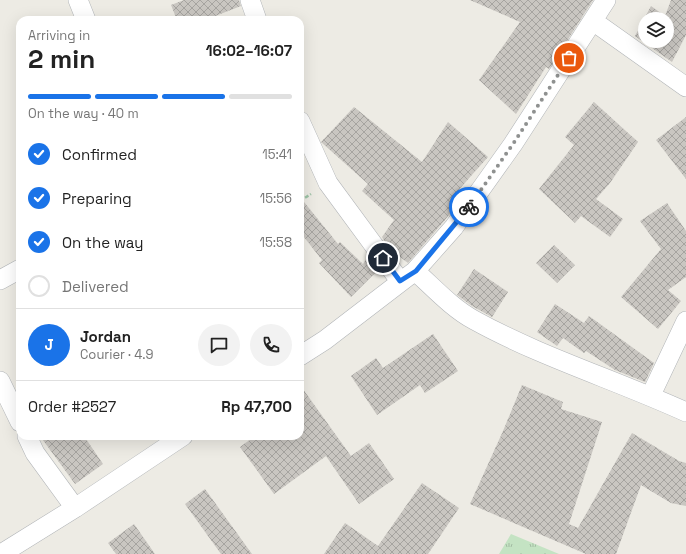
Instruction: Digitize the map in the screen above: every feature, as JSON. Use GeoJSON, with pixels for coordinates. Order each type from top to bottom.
{"type":"FeatureCollection","features":[{"type":"Feature","properties":{"kind":"street"},"geometry":{"type":"LineString","coordinates":[[78,0],[84,16]]}},
{"type":"Feature","properties":{"kind":"street"},"geometry":{"type":"LineString","coordinates":[[250,0],[256,16]]}},
{"type":"Feature","properties":{"kind":"street"},"geometry":{"type":"LineString","coordinates":[[304,353],[325,340],[408,276],[454,227],[482,189],[606,0]]}},
{"type":"Feature","properties":{"kind":"street"},"geometry":{"type":"LineString","coordinates":[[593,21],[686,87]]}},
{"type":"Feature","properties":{"kind":"street"},"geometry":{"type":"LineString","coordinates":[[304,130],[332,188],[408,276],[474,320],[524,344],[651,396],[686,412]]}},
{"type":"Feature","properties":{"kind":"street"},"geometry":{"type":"LineString","coordinates":[[0,280],[16,271]]}},
{"type":"Feature","properties":{"kind":"street"},"geometry":{"type":"LineString","coordinates":[[651,396],[686,321]]}},
{"type":"Feature","properties":{"kind":"street"},"geometry":{"type":"LineString","coordinates":[[0,381],[16,414]]}},
{"type":"Feature","properties":{"kind":"street"},"geometry":{"type":"LineString","coordinates":[[29,440],[35,453],[74,508]]}},
{"type":"Feature","properties":{"kind":"street"},"geometry":{"type":"LineString","coordinates":[[1,554],[177,440]]}},
{"type":"Feature","properties":{"kind":"green space"},"geometry":{"type":"Polygon","coordinates":[[[511,534],[559,554],[499,554],[511,534]]]}},
{"type":"Feature","properties":{"kind":"building"},"geometry":{"type":"Polygon","coordinates":[[[184,0],[239,0],[241,6],[215,16],[175,16],[171,5],[184,0]]]}},
{"type":"Feature","properties":{"kind":"building"},"geometry":{"type":"Polygon","coordinates":[[[470,0],[593,0],[549,69],[546,67],[516,114],[479,80],[520,22],[470,0]]]}},
{"type":"Feature","properties":{"kind":"building"},"geometry":{"type":"Polygon","coordinates":[[[671,0],[686,0],[686,35],[672,62],[652,48],[674,48],[674,12],[666,12],[671,0]]]}},
{"type":"Feature","properties":{"kind":"building"},"geometry":{"type":"Polygon","coordinates":[[[651,6],[659,12],[648,12],[651,6]]]}},
{"type":"Feature","properties":{"kind":"building"},"geometry":{"type":"Polygon","coordinates":[[[638,30],[638,38],[635,36],[638,30]]]}},
{"type":"Feature","properties":{"kind":"building"},"geometry":{"type":"Polygon","coordinates":[[[594,102],[638,142],[610,183],[596,199],[623,219],[610,237],[581,216],[575,223],[539,189],[574,145],[565,137],[594,102]]]}},
{"type":"Feature","properties":{"kind":"building"},"geometry":{"type":"Polygon","coordinates":[[[354,107],[422,162],[448,122],[488,157],[454,195],[460,200],[408,263],[395,253],[394,254],[382,237],[394,220],[362,191],[368,184],[321,142],[354,107]]]}},
{"type":"Feature","properties":{"kind":"building"},"geometry":{"type":"Polygon","coordinates":[[[686,117],[686,179],[656,140],[686,117]]]}},
{"type":"Feature","properties":{"kind":"building"},"geometry":{"type":"Polygon","coordinates":[[[304,202],[338,244],[340,242],[363,264],[368,256],[378,270],[351,297],[319,263],[322,260],[304,237],[304,202]]]}},
{"type":"Feature","properties":{"kind":"building"},"geometry":{"type":"Polygon","coordinates":[[[667,203],[686,231],[686,277],[668,290],[681,301],[658,329],[621,297],[661,249],[640,221],[667,203]]]}},
{"type":"Feature","properties":{"kind":"building"},"geometry":{"type":"Polygon","coordinates":[[[554,245],[575,265],[557,283],[536,263],[554,245]]]}},
{"type":"Feature","properties":{"kind":"building"},"geometry":{"type":"Polygon","coordinates":[[[474,269],[508,292],[492,317],[472,306],[457,295],[474,269]]]}},
{"type":"Feature","properties":{"kind":"building"},"geometry":{"type":"Polygon","coordinates":[[[555,304],[584,323],[589,316],[654,363],[645,382],[615,370],[586,351],[584,353],[563,338],[557,346],[537,332],[555,304]]]}},
{"type":"Feature","properties":{"kind":"building"},"geometry":{"type":"Polygon","coordinates":[[[433,334],[458,371],[425,393],[420,385],[377,415],[351,376],[376,358],[383,368],[433,334]]]}},
{"type":"Feature","properties":{"kind":"building"},"geometry":{"type":"Polygon","coordinates":[[[522,385],[563,402],[561,409],[602,422],[569,524],[578,528],[632,433],[679,461],[686,463],[686,506],[671,503],[641,485],[616,554],[586,554],[470,504],[522,385]]]}},
{"type":"Feature","properties":{"kind":"building"},"geometry":{"type":"Polygon","coordinates":[[[304,391],[351,456],[369,443],[394,479],[359,504],[326,456],[274,494],[240,447],[250,440],[304,440],[304,391]]]}},
{"type":"Feature","properties":{"kind":"building"},"geometry":{"type":"Polygon","coordinates":[[[43,440],[87,440],[103,464],[75,484],[43,440]]]}},
{"type":"Feature","properties":{"kind":"building"},"geometry":{"type":"Polygon","coordinates":[[[422,483],[459,508],[428,554],[324,554],[345,523],[378,546],[422,483]]]}},
{"type":"Feature","properties":{"kind":"building"},"geometry":{"type":"Polygon","coordinates":[[[205,489],[252,554],[221,554],[185,504],[205,489]]]}},
{"type":"Feature","properties":{"kind":"building"},"geometry":{"type":"Polygon","coordinates":[[[134,524],[155,554],[116,554],[108,543],[134,524]]]}},
{"type":"Feature","properties":{"kind":"way so far"},"geometry":{"type":"LineString","coordinates":[[469,207],[513,144],[569,58]]}},
{"type":"Feature","properties":{"kind":"route"},"geometry":{"type":"LineString","coordinates":[[383,258],[400,281],[416,271],[454,227],[469,207]]}}]}
